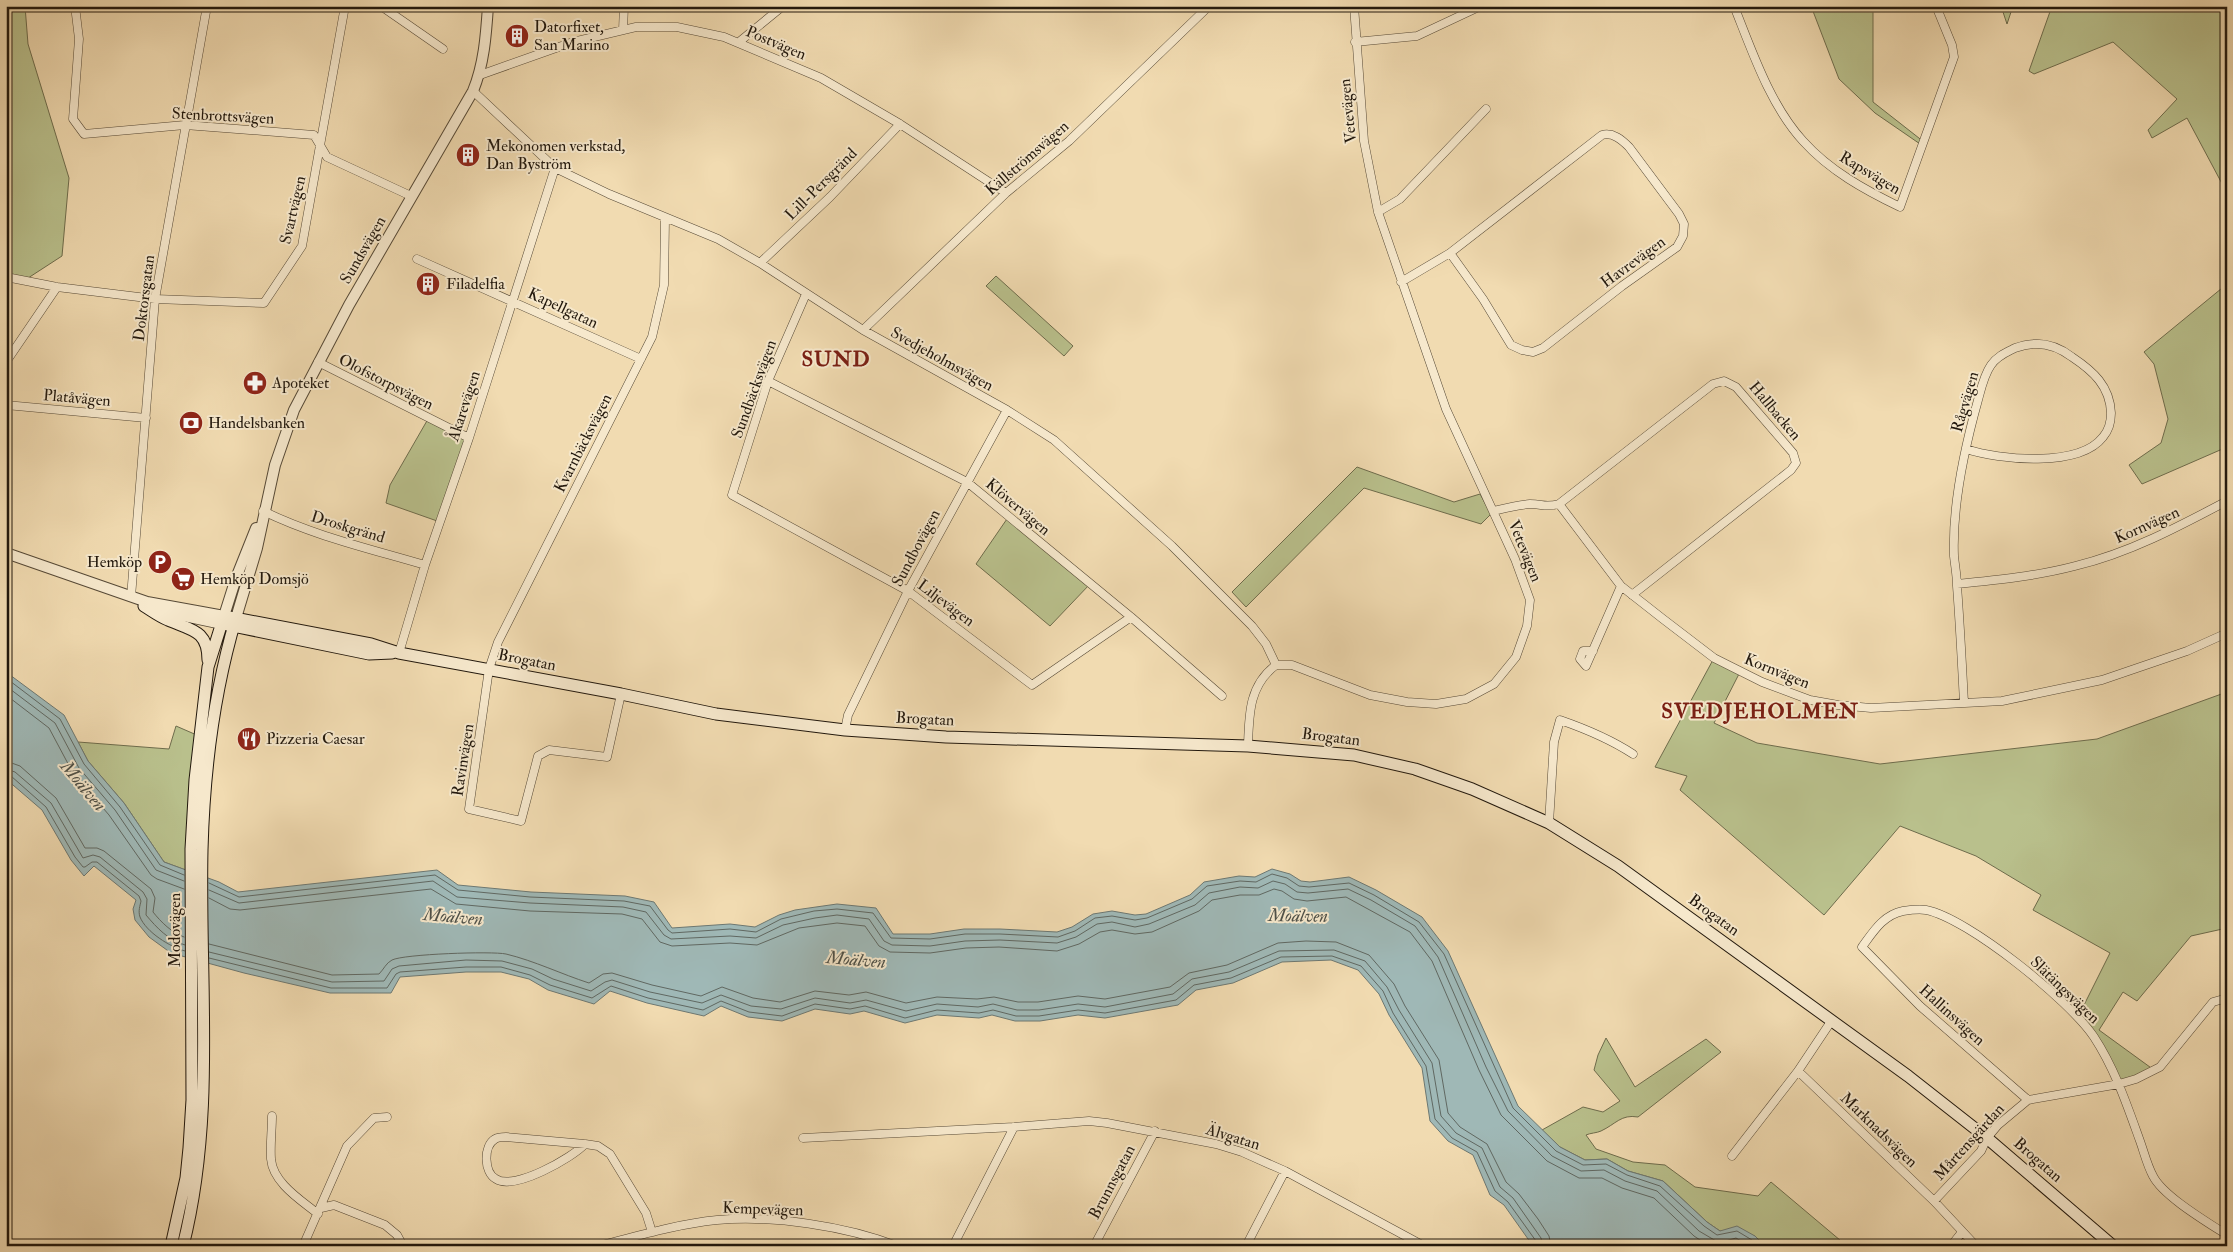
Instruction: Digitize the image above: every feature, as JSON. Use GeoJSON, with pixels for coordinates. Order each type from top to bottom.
{"type":"FeatureCollection","features":[{"type":"Feature","properties":{"kind":"main road"},"geometry":{"type":"LineString","coordinates":[[144,606],[168,620],[187,626],[202,636],[208,648],[208,667]]}},
{"type":"Feature","properties":{"kind":"main road","name":"Brogatan"},"geometry":{"type":"LineString","coordinates":[[229,621],[371,644],[399,653],[621,694],[716,714],[845,730],[946,737],[1248,746],[1354,755],[1415,769],[1472,789],[1549,823],[1618,866],[1908,1076],[1987,1138],[2112,1246]]}},
{"type":"Feature","properties":{"kind":"main road","name":"Modovägen"},"geometry":{"type":"LineString","coordinates":[[171,1246],[186,1178],[192,1100],[197,987],[198,744],[208,667],[229,621]]}},
{"type":"Feature","properties":{"kind":"main road","name":"Modovägen"},"geometry":{"type":"LineString","coordinates":[[197,849],[229,621]]}},
{"type":"Feature","properties":{"kind":"main road","name":"Modovägen"},"geometry":{"type":"LineString","coordinates":[[183,1246],[194,1201],[201,1149],[203,1101],[197,987]]}},
{"type":"Feature","properties":{"kind":"street","name":"Stenbrottsvägen"},"geometry":{"type":"LineString","coordinates":[[75,6],[79,39],[73,119],[84,134],[185,125],[314,135],[327,157],[411,196]]}},
{"type":"Feature","properties":{"kind":"street","name":"Doktorsgatan"},"geometry":{"type":"LineString","coordinates":[[131,597],[155,299],[207,6]]}},
{"type":"Feature","properties":{"kind":"street","name":"Svartvägen"},"geometry":{"type":"LineString","coordinates":[[155,299],[264,303],[302,246],[345,6]]}},
{"type":"Feature","properties":{"kind":"street"},"geometry":{"type":"LineString","coordinates":[[381,6],[442,49]]}},
{"type":"Feature","properties":{"kind":"street","name":"Sundsvägen"},"geometry":{"type":"LineString","coordinates":[[229,621],[257,548],[263,511],[286,432],[318,362],[411,196],[473,91],[480,75],[485,45],[488,6]]}},
{"type":"Feature","properties":{"kind":"street"},"geometry":{"type":"LineString","coordinates":[[623,30],[624,6]]}},
{"type":"Feature","properties":{"kind":"street"},"geometry":{"type":"LineString","coordinates":[[739,42],[783,6]]}},
{"type":"Feature","properties":{"kind":"street","name":"Källströmsvägen"},"geometry":{"type":"LineString","coordinates":[[863,330],[1006,193],[1069,141],[1209,6]]}},
{"type":"Feature","properties":{"kind":"street","name":"Vetevägen"},"geometry":{"type":"LineString","coordinates":[[1276,665],[1292,665],[1370,695],[1408,702],[1436,704],[1466,699],[1494,684],[1516,657],[1527,626],[1530,600],[1516,559],[1446,409],[1378,212],[1364,140],[1355,42],[1354,6]]}},
{"type":"Feature","properties":{"kind":"street"},"geometry":{"type":"LineString","coordinates":[[1355,42],[1417,36],[1481,6]]}},
{"type":"Feature","properties":{"kind":"street","name":"Rapsvägen"},"geometry":{"type":"LineString","coordinates":[[1734,6],[1778,105],[1803,141],[1818,157],[1868,192],[1900,207],[1954,57],[1952,45],[1936,6]]}},
{"type":"Feature","properties":{"kind":"street","name":"Postvägen"},"geometry":{"type":"LineString","coordinates":[[480,75],[573,42],[636,27],[677,27],[724,37],[821,78],[900,124],[1006,193]]}},
{"type":"Feature","properties":{"kind":"street","name":"Svedjeholmsvägen"},"geometry":{"type":"LineString","coordinates":[[473,91],[555,168],[665,219],[718,239],[760,263],[863,330],[1007,410],[1054,440],[1172,546],[1252,626],[1266,644],[1276,665]]}},
{"type":"Feature","properties":{"kind":"street"},"geometry":{"type":"LineString","coordinates":[[1378,212],[1400,200],[1486,109]]}},
{"type":"Feature","properties":{"kind":"street","name":"Lill-Persgränd"},"geometry":{"type":"LineString","coordinates":[[760,263],[830,197],[900,124]]}},
{"type":"Feature","properties":{"kind":"street","name":"Havrevägen"},"geometry":{"type":"LineString","coordinates":[[1401,282],[1450,253],[1602,135],[1608,134],[1621,140],[1629,147],[1679,214],[1684,224],[1683,236],[1677,247],[1622,286],[1543,348],[1533,352],[1511,345],[1483,299],[1450,253]]}},
{"type":"Feature","properties":{"kind":"street","name":"Åkarevägen"},"geometry":{"type":"LineString","coordinates":[[399,653],[425,565],[555,168]]}},
{"type":"Feature","properties":{"kind":"street","name":"Kvarnbäcksvägen"},"geometry":{"type":"LineString","coordinates":[[489,669],[498,642],[652,337],[664,285],[665,219]]}},
{"type":"Feature","properties":{"kind":"street","name":"Kapellgatan"},"geometry":{"type":"LineString","coordinates":[[417,259],[641,359]]}},
{"type":"Feature","properties":{"kind":"street"},"geometry":{"type":"LineString","coordinates":[[6,277],[57,287],[155,299]]}},
{"type":"Feature","properties":{"kind":"street"},"geometry":{"type":"LineString","coordinates":[[6,362],[57,287]]}},
{"type":"Feature","properties":{"kind":"street","name":"Sundbäcksvägen"},"geometry":{"type":"LineString","coordinates":[[732,495],[768,382],[806,294]]}},
{"type":"Feature","properties":{"kind":"street","name":"Rågvägen"},"geometry":{"type":"LineString","coordinates":[[1964,703],[1954,556],[1956,520],[1966,449],[1974,415],[1991,364],[2003,354],[2021,346],[2034,343],[2051,345],[2065,352],[2098,378],[2106,390],[2110,405],[2109,431],[2100,441],[2089,448],[2055,457],[2018,459],[1978,453],[1966,449]]}},
{"type":"Feature","properties":{"kind":"street","name":"Olofstorpsvägen"},"geometry":{"type":"LineString","coordinates":[[318,362],[468,438]]}},
{"type":"Feature","properties":{"kind":"street","name":"Hallbacken"},"geometry":{"type":"LineString","coordinates":[[1559,504],[1712,384],[1724,380],[1736,387],[1793,453],[1796,463],[1791,470],[1632,595]]}},
{"type":"Feature","properties":{"kind":"street","name":"Klövervägen"},"geometry":{"type":"LineString","coordinates":[[768,382],[967,482],[1222,696]]}},
{"type":"Feature","properties":{"kind":"street","name":"Platåvägen"},"geometry":{"type":"LineString","coordinates":[[6,405],[146,418]]}},
{"type":"Feature","properties":{"kind":"street","name":"Sundbovägen"},"geometry":{"type":"LineString","coordinates":[[845,730],[848,714],[908,591],[1007,410]]}},
{"type":"Feature","properties":{"kind":"street","name":"Liljevägen"},"geometry":{"type":"LineString","coordinates":[[732,495],[908,591],[1032,685],[1130,617]]}},
{"type":"Feature","properties":{"kind":"street","name":"Kornvägen"},"geometry":{"type":"LineString","coordinates":[[1957,584],[2008,579],[2075,566],[2125,551],[2188,522],[2227,501]]}},
{"type":"Feature","properties":{"kind":"street"},"geometry":{"type":"LineString","coordinates":[[1493,510],[1516,505],[1533,504],[1548,508],[1559,504]]}},
{"type":"Feature","properties":{"kind":"street","name":"Kornvägen"},"geometry":{"type":"LineString","coordinates":[[1559,504],[1621,586],[1632,595],[1714,658],[1762,682],[1810,700],[1871,708],[2002,701],[2102,680],[2178,655],[2227,633]]}},
{"type":"Feature","properties":{"kind":"street","name":"Droskgränd"},"geometry":{"type":"LineString","coordinates":[[263,511],[281,520],[330,537],[425,565]]}},
{"type":"Feature","properties":{"kind":"street"},"geometry":{"type":"LineString","coordinates":[[6,553],[147,602],[229,621]]}},
{"type":"Feature","properties":{"kind":"street"},"geometry":{"type":"LineString","coordinates":[[1593,651],[1621,586]]}},
{"type":"Feature","properties":{"kind":"street"},"geometry":{"type":"LineString","coordinates":[[131,597],[144,606],[229,621]]}},
{"type":"Feature","properties":{"kind":"street"},"geometry":{"type":"LineString","coordinates":[[1248,746],[1249,723],[1255,689],[1265,674],[1276,665]]}},
{"type":"Feature","properties":{"kind":"street","name":"Ravinvägen"},"geometry":{"type":"LineString","coordinates":[[489,669],[469,809],[521,821],[538,756],[549,750],[607,757],[621,694]]}},
{"type":"Feature","properties":{"kind":"street"},"geometry":{"type":"LineString","coordinates":[[1549,823],[1554,742],[1560,720],[1605,738],[1633,754]]}},
{"type":"Feature","properties":{"kind":"street","name":"Slätängsvägen"},"geometry":{"type":"LineString","coordinates":[[1862,947],[1879,924],[1888,917],[1902,911],[1926,910],[1972,931],[2005,953],[2078,1017],[2093,1036],[2120,1084],[2153,1177],[2164,1190],[2227,1234]]}},
{"type":"Feature","properties":{"kind":"street","name":"Hallinsvägen"},"geometry":{"type":"LineString","coordinates":[[1862,947],[1920,1006],[2028,1100]]}},
{"type":"Feature","properties":{"kind":"street","name":"Mårtensgärdan"},"geometry":{"type":"LineString","coordinates":[[1934,1202],[1982,1150],[1987,1138],[1998,1125],[2028,1100],[2136,1080],[2160,1067],[2213,1002],[2227,998]]}},
{"type":"Feature","properties":{"kind":"street"},"geometry":{"type":"LineString","coordinates":[[1732,1156],[1798,1070],[1832,1020]]}},
{"type":"Feature","properties":{"kind":"street","name":"Marknadsvägen"},"geometry":{"type":"LineString","coordinates":[[1798,1070],[1934,1202],[1976,1246]]}},
{"type":"Feature","properties":{"kind":"street"},"geometry":{"type":"LineString","coordinates":[[272,1116],[271,1160],[274,1172],[282,1182],[319,1211]]}},
{"type":"Feature","properties":{"kind":"street"},"geometry":{"type":"LineString","coordinates":[[303,1246],[347,1146],[374,1118],[387,1117]]}},
{"type":"Feature","properties":{"kind":"street","name":"Älvgatan"},"geometry":{"type":"LineString","coordinates":[[803,1138],[1014,1128],[1089,1121],[1155,1131],[1229,1147],[1285,1170],[1424,1246]]}},
{"type":"Feature","properties":{"kind":"street"},"geometry":{"type":"LineString","coordinates":[[952,1246],[1014,1128]]}},
{"type":"Feature","properties":{"kind":"street","name":"Brunnsgatan"},"geometry":{"type":"LineString","coordinates":[[1094,1246],[1155,1131]]}},
{"type":"Feature","properties":{"kind":"street"},"geometry":{"type":"LineString","coordinates":[[585,1144],[578,1152],[515,1182],[497,1180],[490,1175],[486,1167],[488,1150],[496,1138],[506,1137],[585,1144],[598,1146],[610,1154],[646,1213],[652,1232]]}},
{"type":"Feature","properties":{"kind":"street"},"geometry":{"type":"LineString","coordinates":[[1246,1246],[1285,1170]]}},
{"type":"Feature","properties":{"kind":"street"},"geometry":{"type":"LineString","coordinates":[[319,1211],[334,1205],[385,1225],[398,1235],[403,1246]]}},
{"type":"Feature","properties":{"kind":"street","name":"Kempevägen"},"geometry":{"type":"LineString","coordinates":[[598,1246],[652,1232],[717,1220],[756,1219],[856,1231],[897,1246]]}},
{"type":"Feature","properties":{"kind":"street"},"geometry":{"type":"LineString","coordinates":[[1951,1246],[1962,1232]]}},
{"type":"Feature","properties":{"kind":"green space"},"geometry":{"type":"Polygon","coordinates":[[[6,6],[25,6],[28,44],[69,178],[62,256],[25,280],[6,274],[6,6]]]}},
{"type":"Feature","properties":{"kind":"green space"},"geometry":{"type":"Polygon","coordinates":[[[1811,6],[1873,6],[1873,102],[1924,142],[1923,146],[1875,113],[1839,79],[1811,6]]]}},
{"type":"Feature","properties":{"kind":"green space"},"geometry":{"type":"Polygon","coordinates":[[[2001,6],[2013,6],[2007,24],[2001,6]]]}},
{"type":"Feature","properties":{"kind":"green space"},"geometry":{"type":"Polygon","coordinates":[[[2052,6],[2227,6],[2227,193],[2187,118],[2152,138],[2148,130],[2177,99],[2113,42],[2034,74],[2029,71],[2052,6]]]}},
{"type":"Feature","properties":{"kind":"green space"},"geometry":{"type":"Polygon","coordinates":[[[996,276],[1073,346],[1064,356],[986,286],[996,276]]]}},
{"type":"Feature","properties":{"kind":"green space"},"geometry":{"type":"Polygon","coordinates":[[[2227,284],[2227,447],[2142,484],[2129,465],[2161,443],[2168,419],[2154,364],[2144,352],[2227,284]]]}},
{"type":"Feature","properties":{"kind":"green space"},"geometry":{"type":"Polygon","coordinates":[[[428,419],[469,438],[440,522],[386,503],[390,485],[428,419]]]}},
{"type":"Feature","properties":{"kind":"green space"},"geometry":{"type":"Polygon","coordinates":[[[1357,467],[1454,502],[1480,494],[1491,514],[1481,524],[1364,488],[1246,607],[1232,592],[1357,467]]]}},
{"type":"Feature","properties":{"kind":"green space"},"geometry":{"type":"Polygon","coordinates":[[[1009,516],[1090,584],[1050,626],[976,564],[1009,516]]]}},
{"type":"Feature","properties":{"kind":"green space"},"geometry":{"type":"Polygon","coordinates":[[[1714,658],[1740,672],[1714,723],[1757,743],[1880,764],[2097,739],[2227,692],[2227,928],[2191,936],[2137,1001],[2123,992],[2099,1030],[2154,1070],[2119,1084],[2078,1017],[2110,953],[2033,910],[2041,895],[1976,856],[1900,826],[1824,915],[1680,790],[1687,776],[1655,767],[1714,658]]]}},
{"type":"Feature","properties":{"kind":"green space"},"geometry":{"type":"Polygon","coordinates":[[[176,726],[199,736],[191,872],[164,862],[124,803],[88,761],[78,742],[169,749],[176,726]]]}},
{"type":"Feature","properties":{"kind":"green space"},"geometry":{"type":"Polygon","coordinates":[[[1606,1038],[1635,1087],[1706,1039],[1721,1052],[1638,1117],[1623,1118],[1601,1131],[1586,1135],[1596,1149],[1633,1162],[1665,1165],[1695,1187],[1758,1196],[1771,1182],[1847,1246],[1765,1246],[1755,1236],[1720,1231],[1707,1222],[1663,1181],[1628,1171],[1607,1159],[1585,1160],[1560,1147],[1542,1130],[1583,1107],[1603,1112],[1620,1101],[1594,1070],[1598,1055],[1606,1038]]]}},
{"type":"Feature","properties":{"kind":"water","name":"Moälven"},"geometry":{"type":"Polygon","coordinates":[[[6,672],[64,715],[88,761],[124,803],[164,862],[219,882],[238,892],[437,870],[458,885],[531,892],[625,896],[654,902],[672,928],[730,924],[755,927],[779,915],[795,910],[837,904],[876,908],[893,934],[930,934],[964,929],[1057,932],[1072,927],[1093,914],[1112,911],[1135,915],[1146,914],[1190,895],[1204,882],[1239,876],[1255,877],[1272,869],[1290,874],[1301,881],[1310,882],[1349,877],[1376,890],[1422,917],[1448,951],[1518,1106],[1560,1147],[1585,1160],[1607,1159],[1628,1171],[1663,1181],[1707,1222],[1720,1231],[1737,1226],[1755,1236],[1765,1246],[1533,1246],[1504,1205],[1490,1195],[1473,1155],[1448,1141],[1430,1121],[1422,1068],[1389,1015],[1379,994],[1358,970],[1331,960],[1282,962],[1233,983],[1196,990],[1178,1005],[1105,1018],[1078,1015],[1040,1021],[1015,1021],[992,1015],[979,1018],[937,1015],[905,1023],[864,1011],[850,1014],[815,1009],[782,1021],[748,1017],[721,1006],[704,1016],[647,1003],[610,991],[594,1004],[548,990],[529,979],[501,972],[466,972],[400,977],[391,993],[330,993],[244,973],[171,953],[149,937],[135,920],[133,909],[136,900],[94,866],[84,876],[71,860],[42,810],[6,779],[6,672]]]}},
{"type":"Feature","properties":{"kind":"place","name":"Datorfixet, San Marino"},"geometry":{"type":"Point","coordinates":[517,36]}},
{"type":"Feature","properties":{"kind":"place","name":"Mekonomen verkstad, Dan Byström"},"geometry":{"type":"Point","coordinates":[468,155]}},
{"type":"Feature","properties":{"kind":"place","name":"Filadelfia"},"geometry":{"type":"Point","coordinates":[428,284]}},
{"type":"Feature","properties":{"kind":"place","name":"Apoteket"},"geometry":{"type":"Point","coordinates":[255,383]}},
{"type":"Feature","properties":{"kind":"place","name":"Handelsbanken"},"geometry":{"type":"Point","coordinates":[191,423]}},
{"type":"Feature","properties":{"kind":"place","name":"Hemköp"},"geometry":{"type":"Point","coordinates":[160,562]}},
{"type":"Feature","properties":{"kind":"place","name":"Hemköp Domsjö"},"geometry":{"type":"Point","coordinates":[183,579]}},
{"type":"Feature","properties":{"kind":"place","name":"Pizzeria Caesar"},"geometry":{"type":"Point","coordinates":[249,739]}},
{"type":"Feature","properties":{"kind":"district","name":"SUND"},"geometry":{"type":"Point","coordinates":[836,359]}},
{"type":"Feature","properties":{"kind":"district","name":"SVEDJEHOLMEN"},"geometry":{"type":"Point","coordinates":[1760,711]}}]}
